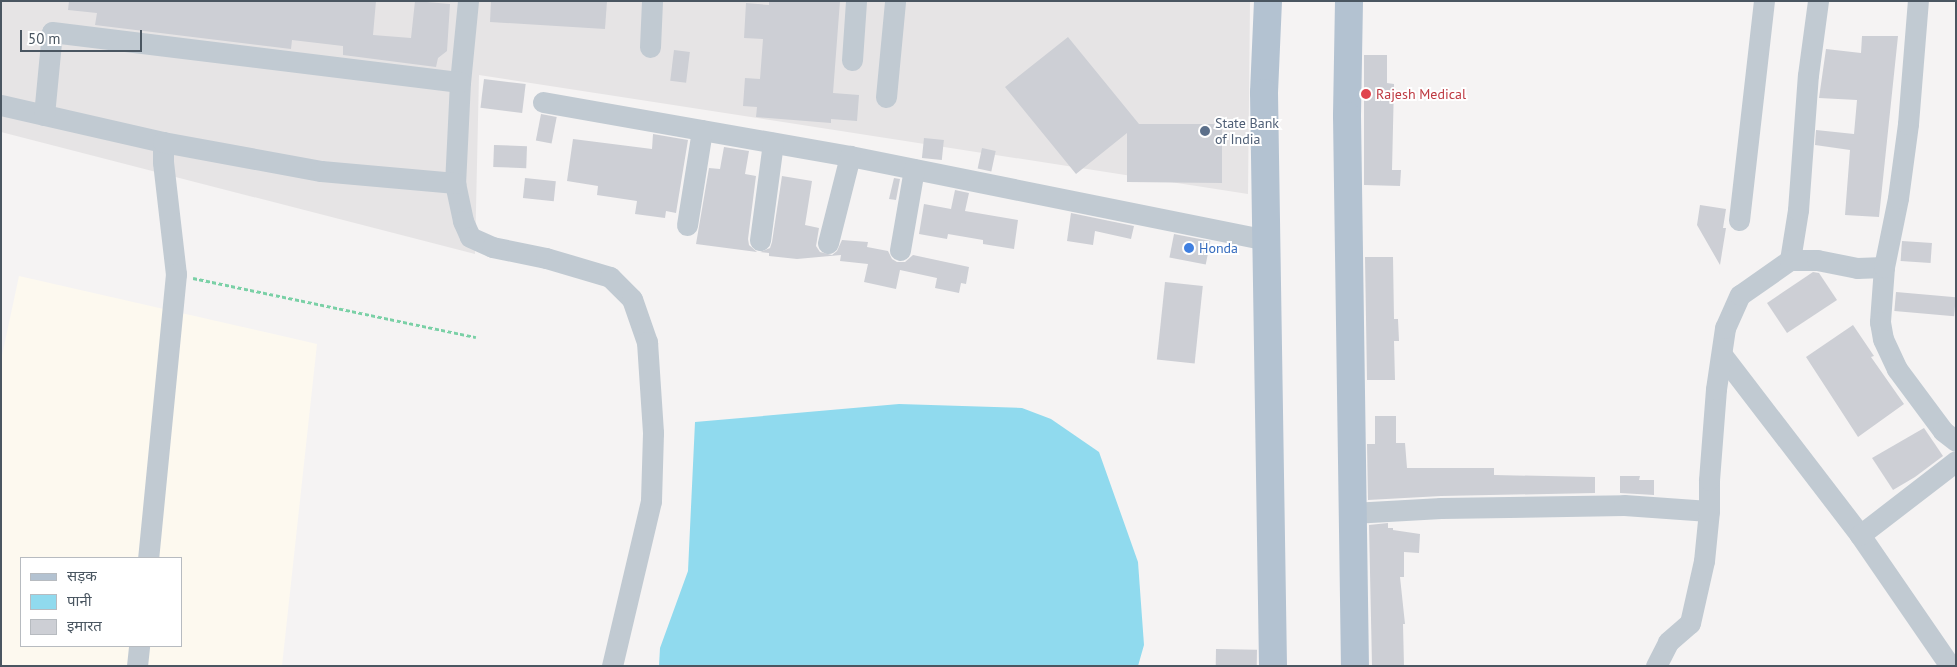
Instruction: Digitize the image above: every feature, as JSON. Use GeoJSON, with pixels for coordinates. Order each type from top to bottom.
{"type":"FeatureCollection","features":[{"type":"Feature","properties":{"kind":"main road"},"geometry":{"type":"LineString","coordinates":[[1268,1],[1264,93],[1273,666]]}},
{"type":"Feature","properties":{"kind":"main road"},"geometry":{"type":"LineString","coordinates":[[1349,1],[1348,126],[1355,666]]}},
{"type":"Feature","properties":{"kind":"street"},"geometry":{"type":"LineString","coordinates":[[468,1],[460,82],[455,183],[470,237],[492,247],[546,258],[610,277],[632,299],[647,342],[653,433],[651,501],[612,666]]}},
{"type":"Feature","properties":{"kind":"street"},"geometry":{"type":"LineString","coordinates":[[650,47],[652,1]]}},
{"type":"Feature","properties":{"kind":"street"},"geometry":{"type":"LineString","coordinates":[[852,60],[856,1]]}},
{"type":"Feature","properties":{"kind":"street"},"geometry":{"type":"LineString","coordinates":[[886,97],[895,1]]}},
{"type":"Feature","properties":{"kind":"street"},"geometry":{"type":"LineString","coordinates":[[1740,220],[1764,1]]}},
{"type":"Feature","properties":{"kind":"street"},"geometry":{"type":"LineString","coordinates":[[1790,260],[1798,210],[1808,74],[1818,1]]}},
{"type":"Feature","properties":{"kind":"street"},"geometry":{"type":"LineString","coordinates":[[1918,1],[1908,124],[1898,198],[1884,267],[1880,322],[1883,339],[1898,368],[1943,431],[1956,441]]}},
{"type":"Feature","properties":{"kind":"street"},"geometry":{"type":"LineString","coordinates":[[44,115],[52,32],[460,82]]}},
{"type":"Feature","properties":{"kind":"street"},"geometry":{"type":"LineString","coordinates":[[543,102],[850,156],[1266,240]]}},
{"type":"Feature","properties":{"kind":"street"},"geometry":{"type":"LineString","coordinates":[[1,105],[163,142],[321,171],[433,183],[455,183]]}},
{"type":"Feature","properties":{"kind":"street"},"geometry":{"type":"LineString","coordinates":[[687,225],[702,130]]}},
{"type":"Feature","properties":{"kind":"street"},"geometry":{"type":"LineString","coordinates":[[148,557],[176,274],[163,162],[163,142]]}},
{"type":"Feature","properties":{"kind":"street"},"geometry":{"type":"LineString","coordinates":[[760,240],[773,143]]}},
{"type":"Feature","properties":{"kind":"street"},"geometry":{"type":"LineString","coordinates":[[828,243],[850,156]]}},
{"type":"Feature","properties":{"kind":"street"},"geometry":{"type":"LineString","coordinates":[[900,250],[914,169]]}},
{"type":"Feature","properties":{"kind":"street"},"geometry":{"type":"LineString","coordinates":[[1656,666],[1668,642],[1690,623],[1704,561],[1709,512],[1709,480],[1725,328],[1740,294],[1790,260],[1817,260],[1857,268],[1884,267]]}},
{"type":"Feature","properties":{"kind":"street"},"geometry":{"type":"LineString","coordinates":[[1722,355],[1860,535],[1950,666]]}},
{"type":"Feature","properties":{"kind":"street"},"geometry":{"type":"LineString","coordinates":[[1860,535],[1956,461]]}},
{"type":"Feature","properties":{"kind":"street"},"geometry":{"type":"LineString","coordinates":[[1352,513],[1441,508],[1624,505],[1709,512]]}},
{"type":"Feature","properties":{"kind":"street"},"geometry":{"type":"LineString","coordinates":[[137,666],[139,647]]}},
{"type":"Feature","properties":{"kind":"path"},"geometry":{"type":"LineString","coordinates":[[176,274],[476,337]]}},
{"type":"Feature","properties":{"kind":"shaded area"},"geometry":{"type":"Polygon","coordinates":[[[1,1],[1250,1],[1248,194],[479,75],[475,254],[1,132],[1,1]]]}},
{"type":"Feature","properties":{"kind":"shaded area"},"geometry":{"type":"Polygon","coordinates":[[[19,276],[317,344],[282,666],[1,666],[1,360],[19,276]]]}},
{"type":"Feature","properties":{"kind":"water"},"geometry":{"type":"Polygon","coordinates":[[[899,404],[1022,408],[1051,419],[1099,452],[1138,562],[1144,645],[1138,666],[659,666],[660,648],[688,571],[695,422],[899,404]]]}},
{"type":"Feature","properties":{"kind":"building"},"geometry":{"type":"Polygon","coordinates":[[[69,1],[376,1],[373,35],[411,38],[415,1],[450,4],[447,51],[438,58],[436,67],[343,55],[343,46],[292,40],[291,49],[95,25],[97,13],[68,10],[69,1]]]}},
{"type":"Feature","properties":{"kind":"building"},"geometry":{"type":"Polygon","coordinates":[[[491,1],[607,1],[605,29],[490,22],[491,1]]]}},
{"type":"Feature","properties":{"kind":"building"},"geometry":{"type":"Polygon","coordinates":[[[769,1],[840,1],[833,93],[859,95],[857,121],[831,119],[831,123],[756,117],[757,107],[743,106],[745,78],[760,79],[763,39],[744,38],[746,3],[769,5],[769,1]]]}},
{"type":"Feature","properties":{"kind":"building"},"geometry":{"type":"Polygon","coordinates":[[[1862,36],[1898,36],[1879,217],[1845,215],[1850,150],[1815,145],[1816,130],[1854,134],[1857,100],[1819,98],[1826,49],[1861,53],[1862,36]]]}},
{"type":"Feature","properties":{"kind":"building"},"geometry":{"type":"Polygon","coordinates":[[[1068,37],[1139,124],[1222,124],[1222,183],[1127,182],[1127,133],[1076,174],[1005,87],[1068,37]]]}},
{"type":"Feature","properties":{"kind":"building"},"geometry":{"type":"Polygon","coordinates":[[[674,50],[690,52],[686,83],[670,81],[674,50]]]}},
{"type":"Feature","properties":{"kind":"building"},"geometry":{"type":"Polygon","coordinates":[[[1364,55],[1387,55],[1387,83],[1394,84],[1392,170],[1401,170],[1400,186],[1364,185],[1364,55]]]}},
{"type":"Feature","properties":{"kind":"building"},"geometry":{"type":"Polygon","coordinates":[[[484,79],[526,84],[522,113],[480,108],[484,79]]]}},
{"type":"Feature","properties":{"kind":"building"},"geometry":{"type":"Polygon","coordinates":[[[541,114],[557,117],[552,144],[536,141],[541,114]]]}},
{"type":"Feature","properties":{"kind":"building"},"geometry":{"type":"Polygon","coordinates":[[[653,134],[688,140],[676,213],[666,211],[665,218],[635,214],[637,201],[597,195],[598,186],[567,181],[573,139],[652,149],[653,134]]]}},
{"type":"Feature","properties":{"kind":"building"},"geometry":{"type":"Polygon","coordinates":[[[924,138],[944,140],[942,160],[922,158],[924,138]]]}},
{"type":"Feature","properties":{"kind":"building"},"geometry":{"type":"Polygon","coordinates":[[[494,145],[527,146],[526,168],[493,167],[494,145]]]}},
{"type":"Feature","properties":{"kind":"building"},"geometry":{"type":"Polygon","coordinates":[[[724,147],[749,151],[745,174],[756,176],[748,239],[749,245],[757,252],[696,244],[709,168],[720,169],[724,147]]]}},
{"type":"Feature","properties":{"kind":"building"},"geometry":{"type":"Polygon","coordinates":[[[982,148],[996,151],[991,171],[978,169],[982,148]]]}},
{"type":"Feature","properties":{"kind":"building"},"geometry":{"type":"Polygon","coordinates":[[[782,176],[812,181],[805,225],[819,228],[816,246],[820,252],[832,255],[837,251],[842,240],[868,242],[867,247],[888,251],[892,259],[897,262],[905,262],[913,255],[969,267],[966,284],[961,283],[959,293],[935,288],[937,278],[900,270],[896,289],[864,282],[868,264],[840,261],[841,255],[797,259],[769,256],[769,253],[760,252],[770,248],[772,242],[782,176]]]}},
{"type":"Feature","properties":{"kind":"building"},"geometry":{"type":"Polygon","coordinates":[[[525,178],[556,181],[554,201],[523,198],[525,178]]]}},
{"type":"Feature","properties":{"kind":"building"},"geometry":{"type":"Polygon","coordinates":[[[894,178],[900,179],[896,200],[889,199],[894,178]]]}},
{"type":"Feature","properties":{"kind":"building"},"geometry":{"type":"Polygon","coordinates":[[[955,190],[969,193],[965,211],[1018,220],[1014,249],[983,244],[983,240],[948,234],[947,239],[919,234],[924,204],[951,209],[955,190]]]}},
{"type":"Feature","properties":{"kind":"building"},"geometry":{"type":"Polygon","coordinates":[[[1700,205],[1726,209],[1723,228],[1726,228],[1720,265],[1697,225],[1700,205]]]}},
{"type":"Feature","properties":{"kind":"building"},"geometry":{"type":"Polygon","coordinates":[[[1071,213],[1134,226],[1131,239],[1095,231],[1093,245],[1067,241],[1071,213]]]}},
{"type":"Feature","properties":{"kind":"building"},"geometry":{"type":"Polygon","coordinates":[[[1174,234],[1210,241],[1206,265],[1169,258],[1174,234]]]}},
{"type":"Feature","properties":{"kind":"building"},"geometry":{"type":"Polygon","coordinates":[[[1902,241],[1932,243],[1931,263],[1901,261],[1902,241]]]}},
{"type":"Feature","properties":{"kind":"building"},"geometry":{"type":"Polygon","coordinates":[[[1365,257],[1393,257],[1394,319],[1398,319],[1399,341],[1394,341],[1395,380],[1367,380],[1365,257]]]}},
{"type":"Feature","properties":{"kind":"building"},"geometry":{"type":"Polygon","coordinates":[[[1813,272],[1819,273],[1837,300],[1787,333],[1767,303],[1813,272]]]}},
{"type":"Feature","properties":{"kind":"building"},"geometry":{"type":"Polygon","coordinates":[[[1165,282],[1203,286],[1195,364],[1157,360],[1165,282]]]}},
{"type":"Feature","properties":{"kind":"building"},"geometry":{"type":"Polygon","coordinates":[[[1896,292],[1956,297],[1954,316],[1894,311],[1896,292]]]}},
{"type":"Feature","properties":{"kind":"building"},"geometry":{"type":"Polygon","coordinates":[[[1853,325],[1874,356],[1871,357],[1904,404],[1858,437],[1806,357],[1853,325]]]}},
{"type":"Feature","properties":{"kind":"building"},"geometry":{"type":"Polygon","coordinates":[[[1375,416],[1396,416],[1396,443],[1405,443],[1407,468],[1494,468],[1494,475],[1595,477],[1595,493],[1441,496],[1368,500],[1367,444],[1375,444],[1375,416]]]}},
{"type":"Feature","properties":{"kind":"building"},"geometry":{"type":"Polygon","coordinates":[[[1924,428],[1943,456],[1915,477],[1893,490],[1872,458],[1924,428]]]}},
{"type":"Feature","properties":{"kind":"building"},"geometry":{"type":"Polygon","coordinates":[[[1620,476],[1640,476],[1639,480],[1654,480],[1654,495],[1620,493],[1620,476]]]}},
{"type":"Feature","properties":{"kind":"building"},"geometry":{"type":"Polygon","coordinates":[[[1388,523],[1388,528],[1393,528],[1393,530],[1420,534],[1419,553],[1404,552],[1404,577],[1400,577],[1405,624],[1403,624],[1404,666],[1372,666],[1369,525],[1388,523]]]}},
{"type":"Feature","properties":{"kind":"building"},"geometry":{"type":"Polygon","coordinates":[[[1216,649],[1257,650],[1257,666],[1216,666],[1216,649]]]}},
{"type":"Feature","properties":{"kind":"place","name":"Rajesh Medical"},"geometry":{"type":"Point","coordinates":[1366,94]}},
{"type":"Feature","properties":{"kind":"place","name":"State Bank of India"},"geometry":{"type":"Point","coordinates":[1205,131]}},
{"type":"Feature","properties":{"kind":"place","name":"Honda"},"geometry":{"type":"Point","coordinates":[1189,248]}}]}
